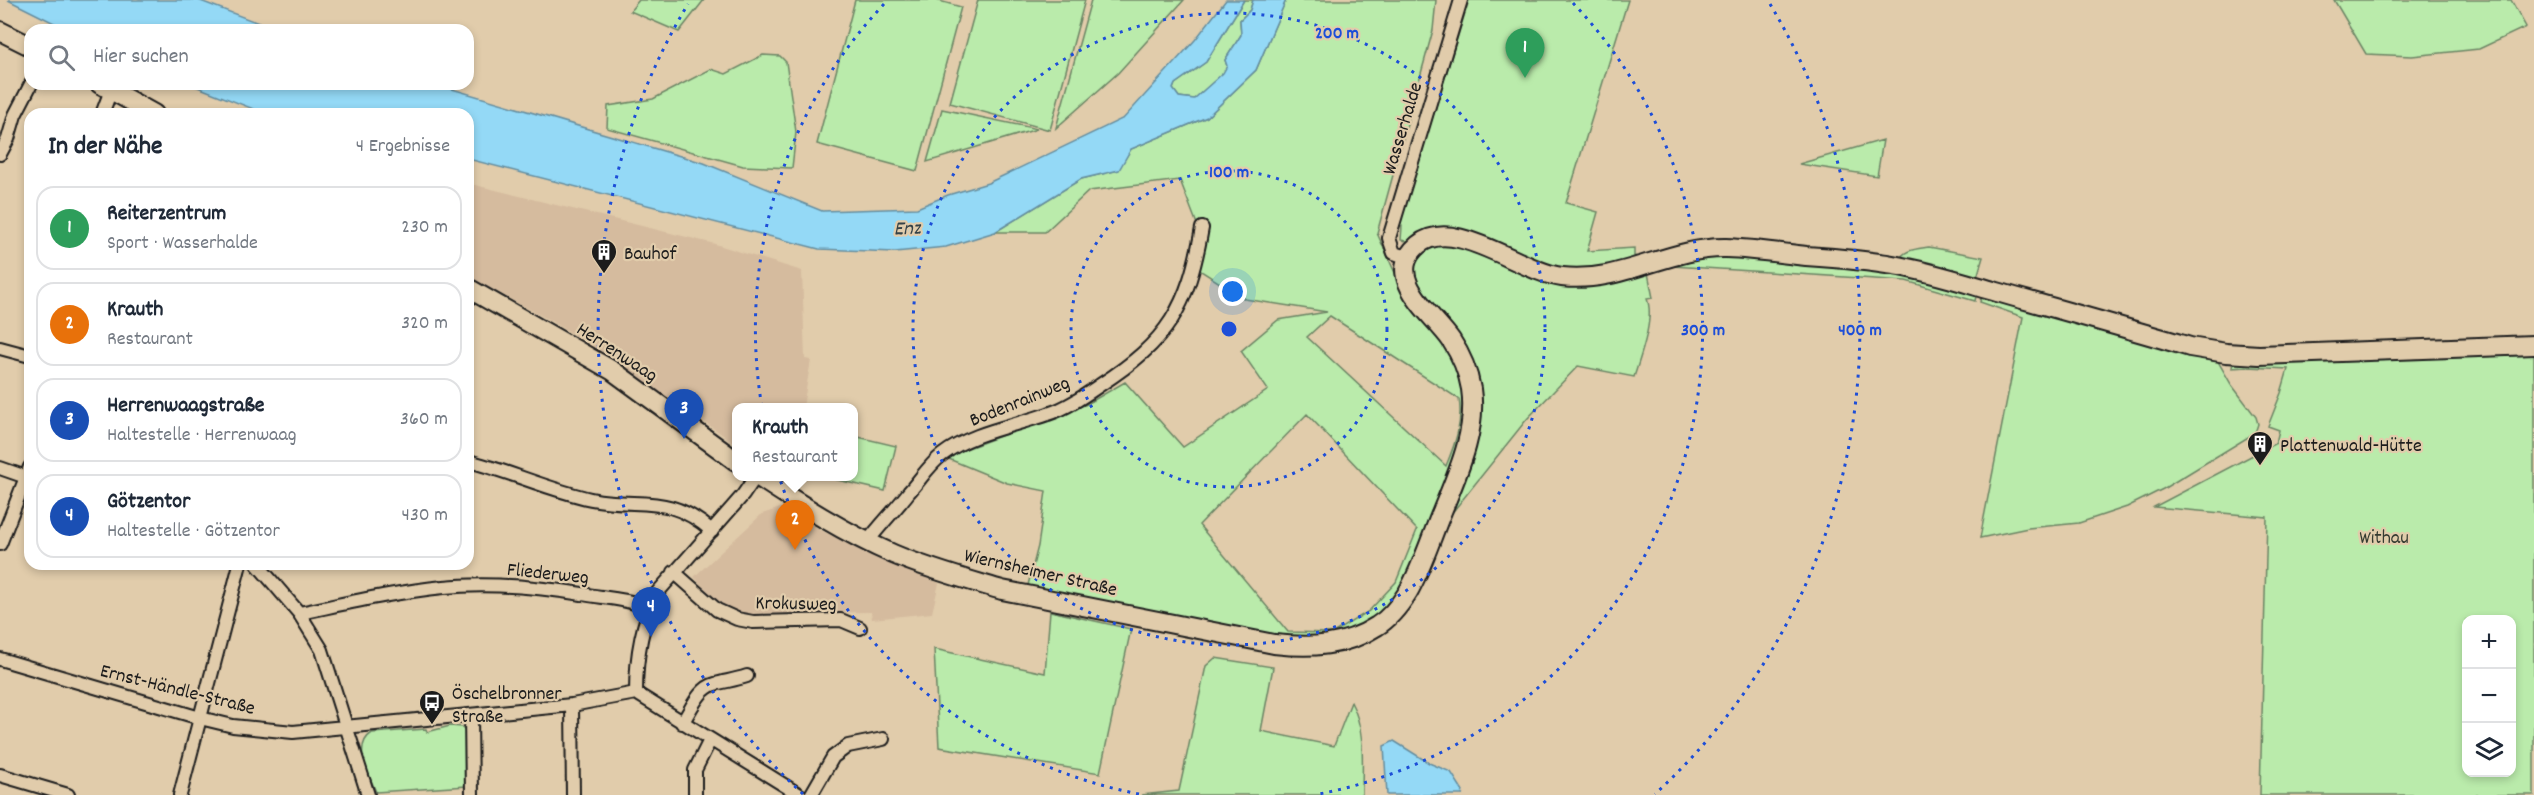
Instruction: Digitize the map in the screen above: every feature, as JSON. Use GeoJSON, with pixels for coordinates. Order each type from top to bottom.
{"type":"FeatureCollection","features":[{"type":"Feature","properties":{"kind":"main road"},"geometry":{"type":"LineString","coordinates":[[0,31],[24,43]]}},
{"type":"Feature","properties":{"kind":"main road"},"geometry":{"type":"LineString","coordinates":[[111,90],[143,108]]}},
{"type":"Feature","properties":{"kind":"main road"},"geometry":{"type":"LineString","coordinates":[[1409,258],[1415,248],[1427,240],[1453,236],[1474,242],[1543,272],[1578,278],[1629,270],[1691,251],[1732,249],[1893,265],[2190,347],[2226,353],[2259,355],[2534,345]]}},
{"type":"Feature","properties":{"kind":"main road","name":"Wiernsheimer Straße"},"geometry":{"type":"LineString","coordinates":[[763,481],[812,512],[893,554],[1002,590],[1274,644],[1299,647],[1328,645],[1363,635],[1384,621],[1400,604],[1417,573],[1466,447],[1473,409],[1467,371],[1449,338],[1412,294],[1406,278],[1409,258]]}},
{"type":"Feature","properties":{"kind":"main road","name":"Herrenwaag"},"geometry":{"type":"LineString","coordinates":[[474,291],[613,372],[732,458]]}},
{"type":"Feature","properties":{"kind":"street","name":"Wasserhalde"},"geometry":{"type":"LineString","coordinates":[[1409,258],[1394,253],[1389,238],[1461,0]]}},
{"type":"Feature","properties":{"kind":"street"},"geometry":{"type":"LineString","coordinates":[[0,154],[8,139],[15,115],[28,90]]}},
{"type":"Feature","properties":{"kind":"street"},"geometry":{"type":"LineString","coordinates":[[103,108],[106,90]]}},
{"type":"Feature","properties":{"kind":"street","name":"Bodenrainweg"},"geometry":{"type":"LineString","coordinates":[[868,541],[944,454],[1002,427],[1051,413],[1073,403],[1123,370],[1151,348],[1173,319],[1186,294],[1197,260],[1202,228]]}},
{"type":"Feature","properties":{"kind":"street"},"geometry":{"type":"LineString","coordinates":[[0,348],[24,354]]}},
{"type":"Feature","properties":{"kind":"street"},"geometry":{"type":"LineString","coordinates":[[474,463],[593,500],[659,504],[682,510],[699,520],[711,531]]}},
{"type":"Feature","properties":{"kind":"street"},"geometry":{"type":"LineString","coordinates":[[0,468],[24,471]]}},
{"type":"Feature","properties":{"kind":"street","name":"Wiernsheimer Straße"},"geometry":{"type":"LineString","coordinates":[[649,608],[657,593],[674,572],[754,481]]}},
{"type":"Feature","properties":{"kind":"street"},"geometry":{"type":"LineString","coordinates":[[0,544],[24,482]]}},
{"type":"Feature","properties":{"kind":"street"},"geometry":{"type":"LineString","coordinates":[[180,795],[238,570]]}},
{"type":"Feature","properties":{"kind":"street"},"geometry":{"type":"LineString","coordinates":[[262,570],[299,613],[322,650],[368,795]]}},
{"type":"Feature","properties":{"kind":"street","name":"Krokusweg"},"geometry":{"type":"LineString","coordinates":[[674,572],[717,610],[736,619],[753,622],[841,620],[860,628]]}},
{"type":"Feature","properties":{"kind":"street","name":"Fliederweg"},"geometry":{"type":"LineString","coordinates":[[299,613],[369,597],[446,586],[495,585],[582,594],[637,603],[649,608]]}},
{"type":"Feature","properties":{"kind":"street"},"geometry":{"type":"LineString","coordinates":[[649,608],[636,666],[636,693],[800,795]]}},
{"type":"Feature","properties":{"kind":"street","name":"Ernst-Händle-Straße"},"geometry":{"type":"LineString","coordinates":[[0,659],[200,718],[233,726],[293,732],[573,705],[636,693]]}},
{"type":"Feature","properties":{"kind":"street"},"geometry":{"type":"LineString","coordinates":[[682,723],[703,691],[714,684],[728,683],[747,676]]}},
{"type":"Feature","properties":{"kind":"street"},"geometry":{"type":"LineString","coordinates":[[573,705],[573,795]]}},
{"type":"Feature","properties":{"kind":"street"},"geometry":{"type":"LineString","coordinates":[[471,715],[472,795]]}},
{"type":"Feature","properties":{"kind":"street"},"geometry":{"type":"LineString","coordinates":[[811,795],[833,757],[848,746],[883,739]]}},
{"type":"Feature","properties":{"kind":"street"},"geometry":{"type":"LineString","coordinates":[[695,795],[695,770],[710,740]]}},
{"type":"Feature","properties":{"kind":"street"},"geometry":{"type":"LineString","coordinates":[[0,775],[68,795]]}},
{"type":"Feature","properties":{"kind":"shaded area"},"geometry":{"type":"Polygon","coordinates":[[[474,185],[715,244],[802,271],[805,359],[811,360],[804,403],[732,403],[732,441],[609,356],[474,279],[474,185]]]}},
{"type":"Feature","properties":{"kind":"shaded area"},"geometry":{"type":"Polygon","coordinates":[[[783,507],[820,530],[939,583],[932,613],[872,619],[871,612],[738,614],[717,601],[694,577],[762,514],[783,507]]]}},
{"type":"Feature","properties":{"kind":"green space"},"geometry":{"type":"Polygon","coordinates":[[[639,0],[704,0],[679,32],[630,11],[639,0]]]}},
{"type":"Feature","properties":{"kind":"green space"},"geometry":{"type":"Polygon","coordinates":[[[855,0],[936,0],[961,7],[917,171],[817,144],[855,0]]]}},
{"type":"Feature","properties":{"kind":"green space"},"geometry":{"type":"Polygon","coordinates":[[[978,0],[1085,0],[1050,130],[950,103],[978,0]]]}},
{"type":"Feature","properties":{"kind":"green space"},"geometry":{"type":"Polygon","coordinates":[[[1091,0],[1184,0],[1118,73],[1056,128],[1091,0]]]}},
{"type":"Feature","properties":{"kind":"green space"},"geometry":{"type":"Polygon","coordinates":[[[1244,0],[1253,0],[1250,10],[1240,20],[1241,35],[1225,60],[1227,66],[1224,73],[1194,99],[1179,97],[1173,89],[1175,84],[1206,62],[1244,0]]]}},
{"type":"Feature","properties":{"kind":"green space"},"geometry":{"type":"Polygon","coordinates":[[[1286,0],[1436,0],[1433,30],[1377,233],[1400,284],[1462,372],[1466,425],[1416,564],[1390,607],[1361,629],[1305,642],[1027,589],[1038,546],[1046,491],[1007,483],[944,457],[1087,404],[1125,382],[1183,447],[1268,390],[1241,351],[1278,320],[1327,312],[1245,299],[1193,266],[1200,232],[1180,180],[1089,191],[1045,232],[995,232],[1081,179],[1118,170],[1131,149],[1207,117],[1256,70],[1286,0]],[[1330,316],[1307,337],[1446,466],[1459,425],[1459,399],[1330,316]],[[1307,414],[1199,525],[1288,632],[1333,633],[1369,611],[1396,582],[1417,530],[1307,414]]]}},
{"type":"Feature","properties":{"kind":"green space"},"geometry":{"type":"Polygon","coordinates":[[[1469,0],[1628,0],[1566,203],[1598,212],[1587,251],[1634,248],[1634,256],[1641,257],[1639,260],[1572,272],[1430,230],[1415,236],[1412,242],[1401,240],[1402,226],[1395,224],[1416,154],[1421,155],[1469,0]]]}},
{"type":"Feature","properties":{"kind":"green space"},"geometry":{"type":"Polygon","coordinates":[[[2334,0],[2511,0],[2526,27],[2479,49],[2412,56],[2366,54],[2334,0]]]}},
{"type":"Feature","properties":{"kind":"green space"},"geometry":{"type":"Polygon","coordinates":[[[763,55],[780,56],[786,62],[796,132],[792,168],[743,166],[607,128],[608,106],[653,99],[711,69],[726,74],[763,55]]]}},
{"type":"Feature","properties":{"kind":"green space"},"geometry":{"type":"Polygon","coordinates":[[[942,109],[1037,129],[927,162],[942,109]]]}},
{"type":"Feature","properties":{"kind":"green space"},"geometry":{"type":"Polygon","coordinates":[[[1883,140],[1877,176],[1799,164],[1883,140]]]}},
{"type":"Feature","properties":{"kind":"green space"},"geometry":{"type":"Polygon","coordinates":[[[1461,244],[1544,278],[1710,253],[1848,264],[1977,291],[1975,301],[1906,281],[1672,266],[1647,268],[1653,298],[1647,299],[1648,327],[1634,377],[1578,366],[1527,419],[1439,529],[1476,409],[1413,274],[1419,257],[1430,248],[1461,244]]]}},
{"type":"Feature","properties":{"kind":"green space"},"geometry":{"type":"Polygon","coordinates":[[[1929,247],[1983,257],[1978,274],[1971,278],[1898,262],[1907,252],[1929,247]]]}},
{"type":"Feature","properties":{"kind":"green space"},"geometry":{"type":"Polygon","coordinates":[[[1982,293],[2216,358],[2231,384],[2256,417],[2258,424],[2255,433],[2163,489],[2127,507],[2079,523],[2028,528],[1980,538],[2023,317],[1980,302],[1982,293]]]}},
{"type":"Feature","properties":{"kind":"green space","name":"Withau"},"geometry":{"type":"Polygon","coordinates":[[[2534,350],[2534,795],[2260,795],[2267,517],[2154,507],[2276,443],[2279,430],[2268,426],[2288,369],[2232,368],[2233,362],[2534,350]]]}},
{"type":"Feature","properties":{"kind":"green space"},"geometry":{"type":"Polygon","coordinates":[[[858,437],[896,446],[885,491],[842,481],[858,481],[858,437]]]}},
{"type":"Feature","properties":{"kind":"green space"},"geometry":{"type":"Polygon","coordinates":[[[1050,611],[1131,629],[1100,773],[939,747],[934,649],[1045,673],[1050,611]]]}},
{"type":"Feature","properties":{"kind":"green space"},"geometry":{"type":"Polygon","coordinates":[[[1215,658],[1273,667],[1261,731],[1334,746],[1351,702],[1361,736],[1362,795],[1141,795],[1179,791],[1206,666],[1215,658]]]}},
{"type":"Feature","properties":{"kind":"green space"},"geometry":{"type":"Polygon","coordinates":[[[450,726],[462,727],[466,731],[467,786],[376,792],[366,769],[363,753],[363,745],[372,733],[426,729],[427,732],[450,726]]]}},
{"type":"Feature","properties":{"kind":"water"},"geometry":{"type":"Polygon","coordinates":[[[8,0],[198,0],[261,24],[56,24],[8,0]]]}},
{"type":"Feature","properties":{"kind":"water","name":"Enz"},"geometry":{"type":"Polygon","coordinates":[[[1226,0],[1244,0],[1206,62],[1175,84],[1173,89],[1179,97],[1194,99],[1223,73],[1227,66],[1225,60],[1241,35],[1240,20],[1250,10],[1253,0],[1286,0],[1256,70],[1207,117],[1131,149],[1119,170],[1081,179],[995,232],[946,247],[895,252],[819,249],[474,161],[474,108],[251,108],[205,90],[455,90],[704,163],[822,211],[917,208],[948,195],[988,183],[1124,118],[1195,40],[1226,0]]]}},
{"type":"Feature","properties":{"kind":"water"},"geometry":{"type":"Polygon","coordinates":[[[1394,741],[1429,763],[1451,772],[1463,791],[1462,795],[1387,795],[1384,746],[1394,741]]]}},
{"type":"Feature","properties":{"kind":"place","name":"Reiterzentrum"},"geometry":{"type":"Point","coordinates":[1525,78]}},
{"type":"Feature","properties":{"kind":"place","name":"Bauhof"},"geometry":{"type":"Point","coordinates":[604,275]}},
{"type":"Feature","properties":{"kind":"place","name":"Herrenwaagstraße"},"geometry":{"type":"Point","coordinates":[684,439]}},
{"type":"Feature","properties":{"kind":"place","name":"Plattenwald-Hütte"},"geometry":{"type":"Point","coordinates":[2260,467]}},
{"type":"Feature","properties":{"kind":"place","name":"Krauth"},"geometry":{"type":"Point","coordinates":[795,550]}},
{"type":"Feature","properties":{"kind":"place","name":"Götzentor"},"geometry":{"type":"Point","coordinates":[651,637]}},
{"type":"Feature","properties":{"kind":"place","name":"Öschelbronner Straße"},"geometry":{"type":"Point","coordinates":[432,726]}}]}
